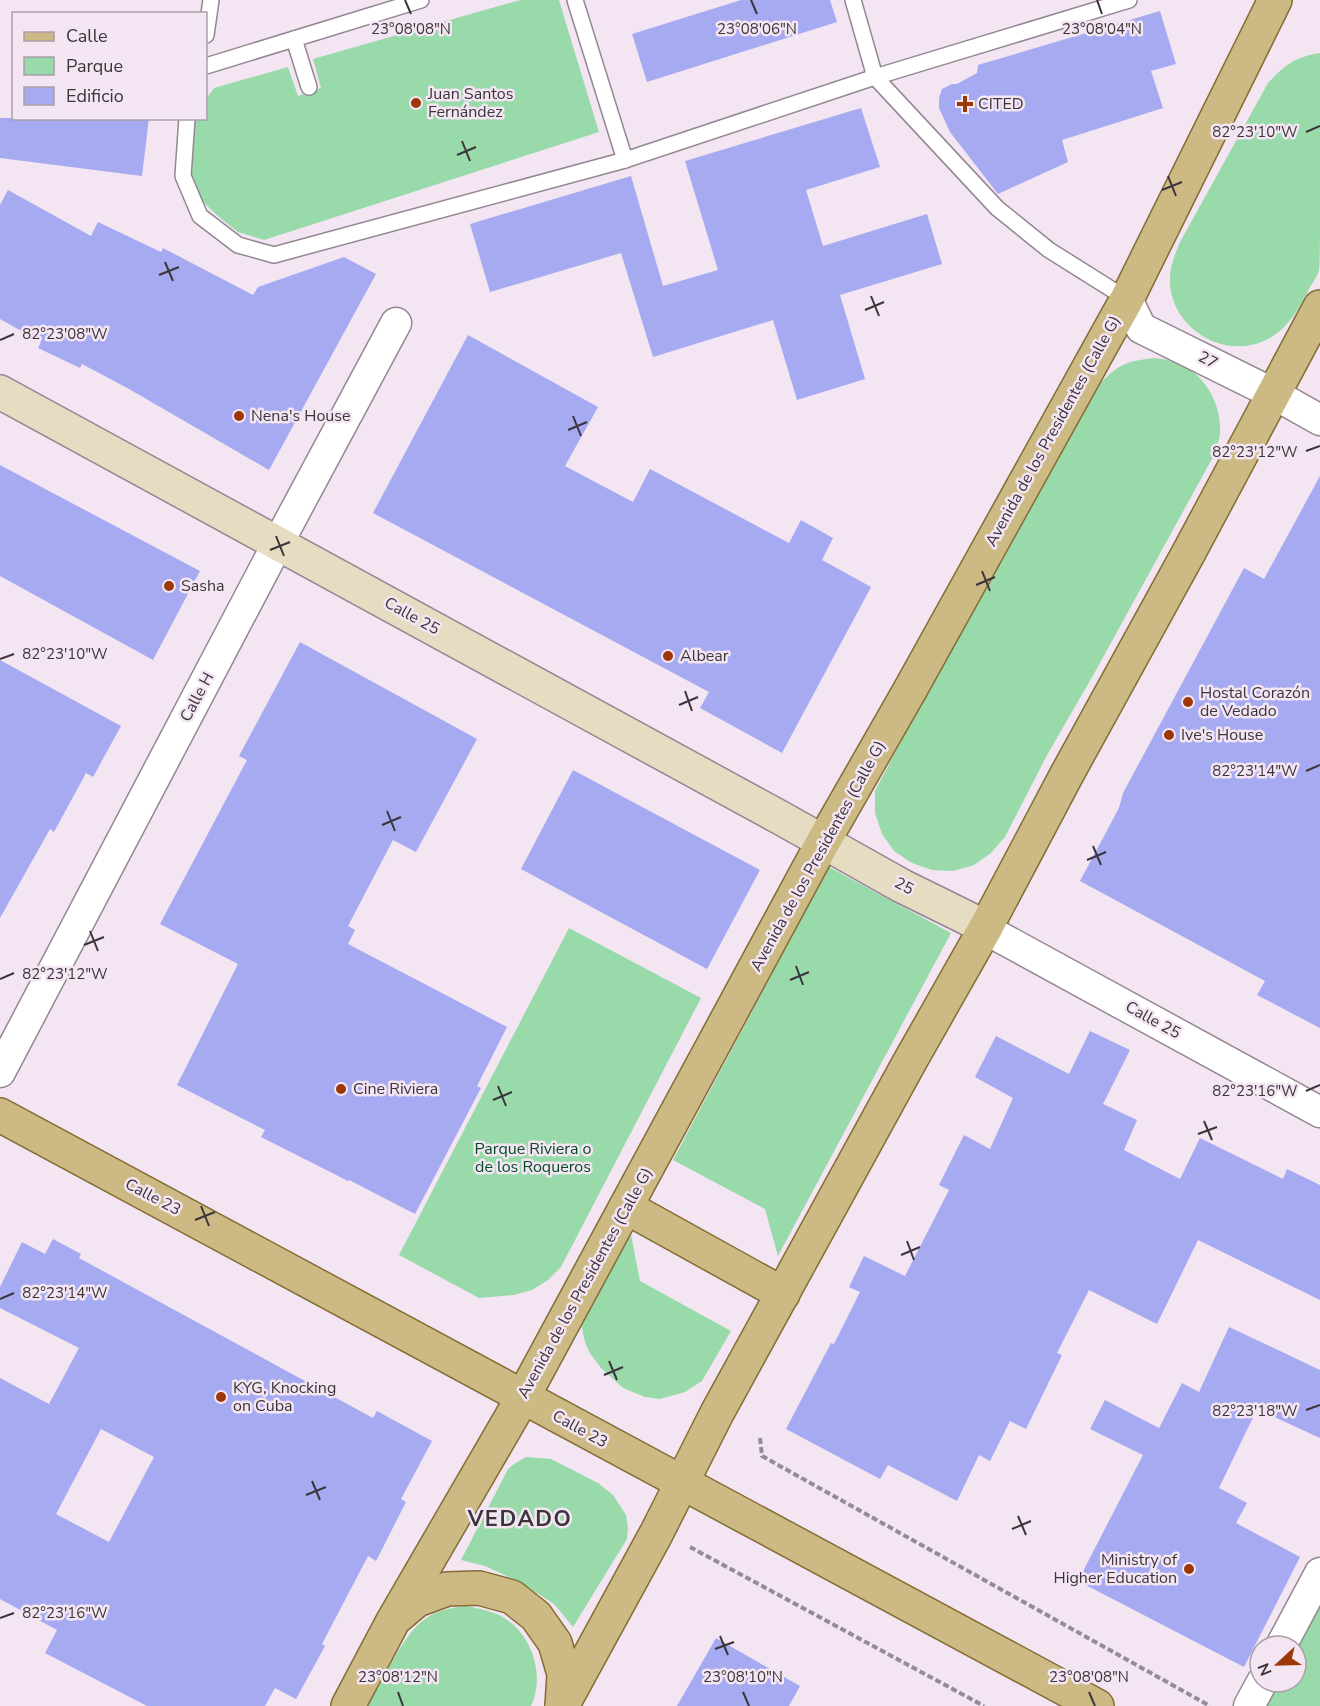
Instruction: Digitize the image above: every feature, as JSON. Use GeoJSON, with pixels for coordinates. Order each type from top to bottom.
{"type":"FeatureCollection","features":[{"type":"Feature","properties":{"kind":"main road","name":"Avenida de los Presidentes (Calle G)"},"geometry":{"type":"LineString","coordinates":[[348,1706],[393,1621],[523,1397],[824,842],[910,690],[1125,329],[1127,299],[1275,0]]}},
{"type":"Feature","properties":{"kind":"main road"},"geometry":{"type":"LineString","coordinates":[[562,1706],[656,1534],[717,1413],[985,929],[1320,307]]}},
{"type":"Feature","properties":{"kind":"main road","name":"Calle 23"},"geometry":{"type":"LineString","coordinates":[[0,1115],[1097,1706]]}},
{"type":"Feature","properties":{"kind":"main road"},"geometry":{"type":"LineString","coordinates":[[626,1207],[783,1293]]}},
{"type":"Feature","properties":{"kind":"main road"},"geometry":{"type":"LineString","coordinates":[[393,1621],[417,1600],[447,1589],[479,1588],[512,1597],[536,1616],[555,1642],[564,1674],[562,1706]]}},
{"type":"Feature","properties":{"kind":"street","name":"Calle H"},"geometry":{"type":"LineString","coordinates":[[0,1072],[396,323]]}},
{"type":"Feature","properties":{"kind":"street","name":"27"},"geometry":{"type":"LineString","coordinates":[[1125,329],[1274,394],[1320,420]]}},
{"type":"Feature","properties":{"kind":"street","name":"Calle 25"},"geometry":{"type":"LineString","coordinates":[[0,392],[824,842]]}},
{"type":"Feature","properties":{"kind":"street","name":"25"},"geometry":{"type":"LineString","coordinates":[[824,842],[985,929]]}},
{"type":"Feature","properties":{"kind":"street","name":"Calle 25"},"geometry":{"type":"LineString","coordinates":[[985,929],[1320,1112]]}},
{"type":"Feature","properties":{"kind":"street"},"geometry":{"type":"LineString","coordinates":[[1288,1634],[1320,1574]]}},
{"type":"Feature","properties":{"kind":"lane"},"geometry":{"type":"LineString","coordinates":[[207,28],[211,0]]}},
{"type":"Feature","properties":{"kind":"lane"},"geometry":{"type":"LineString","coordinates":[[207,66],[421,0]]}},
{"type":"Feature","properties":{"kind":"lane"},"geometry":{"type":"LineString","coordinates":[[575,0],[625,160]]}},
{"type":"Feature","properties":{"kind":"lane"},"geometry":{"type":"LineString","coordinates":[[853,0],[875,77],[997,208],[1049,250],[1127,299]]}},
{"type":"Feature","properties":{"kind":"lane"},"geometry":{"type":"LineString","coordinates":[[187,120],[183,176],[200,216],[238,245],[274,255],[625,160],[875,77],[1129,0]]}},
{"type":"Feature","properties":{"kind":"lane"},"geometry":{"type":"LineString","coordinates":[[294,39],[309,87]]}},
{"type":"Feature","properties":{"kind":"path"},"geometry":{"type":"LineString","coordinates":[[760,1438],[762,1456],[1210,1706]]}},
{"type":"Feature","properties":{"kind":"path"},"geometry":{"type":"LineString","coordinates":[[690,1547],[984,1706]]}},
{"type":"Feature","properties":{"kind":"green space"},"geometry":{"type":"Polygon","coordinates":[[[520,0],[559,0],[599,132],[264,240],[238,232],[202,201],[194,185],[187,156],[196,120],[207,120],[207,98],[214,88],[288,67],[298,96],[321,88],[313,59],[520,0]]]}},
{"type":"Feature","properties":{"kind":"green space"},"geometry":{"type":"Polygon","coordinates":[[[1320,53],[1319,271],[1302,302],[1282,329],[1268,339],[1252,345],[1220,344],[1205,338],[1181,316],[1170,285],[1174,258],[1180,242],[1268,83],[1291,63],[1320,53]]]}},
{"type":"Feature","properties":{"kind":"green space"},"geometry":{"type":"Polygon","coordinates":[[[1155,358],[1175,362],[1188,368],[1197,375],[1210,392],[1220,423],[1219,437],[1213,457],[1046,757],[1005,837],[991,853],[974,865],[953,871],[932,870],[912,863],[894,851],[882,834],[875,813],[875,791],[920,705],[1097,387],[1122,365],[1155,358]]]}},
{"type":"Feature","properties":{"kind":"green space"},"geometry":{"type":"Polygon","coordinates":[[[829,867],[951,933],[778,1256],[765,1209],[673,1160],[829,867]]]}},
{"type":"Feature","properties":{"kind":"green space","name":"Parque Riviera o de los Roqueros"},"geometry":{"type":"Polygon","coordinates":[[[569,928],[701,998],[561,1267],[548,1280],[532,1290],[514,1295],[479,1298],[399,1255],[569,928]]]}},
{"type":"Feature","properties":{"kind":"green space"},"geometry":{"type":"Polygon","coordinates":[[[631,1235],[640,1281],[731,1331],[702,1381],[685,1392],[660,1399],[645,1397],[623,1388],[601,1368],[589,1352],[580,1319],[631,1235]]]}},
{"type":"Feature","properties":{"kind":"green space"},"geometry":{"type":"Polygon","coordinates":[[[526,1457],[551,1459],[598,1483],[613,1495],[626,1515],[627,1539],[573,1627],[554,1604],[520,1582],[485,1566],[461,1560],[508,1469],[526,1457]]]}},
{"type":"Feature","properties":{"kind":"green space"},"geometry":{"type":"Polygon","coordinates":[[[1320,1578],[1320,1706],[1254,1706],[1260,1694],[1308,1694],[1308,1634],[1300,1634],[1320,1578]]]}},
{"type":"Feature","properties":{"kind":"green space"},"geometry":{"type":"Polygon","coordinates":[[[466,1606],[501,1616],[523,1636],[534,1658],[536,1670],[537,1682],[531,1706],[368,1706],[401,1647],[417,1626],[434,1613],[466,1606]]]}},
{"type":"Feature","properties":{"kind":"building"},"geometry":{"type":"Polygon","coordinates":[[[741,0],[830,0],[837,22],[647,82],[632,34],[741,0]]]}},
{"type":"Feature","properties":{"kind":"building"},"geometry":{"type":"Polygon","coordinates":[[[1160,11],[1176,64],[1151,71],[1163,108],[1062,140],[1068,162],[998,194],[950,132],[939,108],[942,89],[977,73],[978,65],[1160,11]]]}},
{"type":"Feature","properties":{"kind":"building"},"geometry":{"type":"Polygon","coordinates":[[[861,108],[880,167],[806,190],[823,246],[927,214],[942,264],[840,295],[865,379],[797,400],[773,320],[653,357],[621,253],[490,292],[470,224],[631,176],[663,286],[718,270],[685,161],[861,108]]]}},
{"type":"Feature","properties":{"kind":"building"},"geometry":{"type":"Polygon","coordinates":[[[0,118],[12,118],[12,120],[149,120],[142,176],[0,158],[0,118]]]}},
{"type":"Feature","properties":{"kind":"building"},"geometry":{"type":"Polygon","coordinates":[[[8,190],[91,236],[98,222],[161,252],[163,248],[253,295],[258,287],[344,257],[376,274],[269,470],[82,364],[80,368],[38,348],[41,342],[0,319],[0,205],[8,190]]]}},
{"type":"Feature","properties":{"kind":"building"},"geometry":{"type":"Polygon","coordinates":[[[468,335],[598,407],[565,466],[633,502],[650,469],[789,543],[801,520],[833,538],[822,560],[871,587],[782,753],[700,708],[709,692],[373,513],[468,335]]]}},
{"type":"Feature","properties":{"kind":"building"},"geometry":{"type":"Polygon","coordinates":[[[0,465],[200,571],[153,660],[0,576],[0,465]]]}},
{"type":"Feature","properties":{"kind":"building"},"geometry":{"type":"Polygon","coordinates":[[[1320,476],[1320,1028],[1257,995],[1265,981],[1080,881],[1119,808],[1123,793],[1244,568],[1264,579],[1320,476]]]}},
{"type":"Feature","properties":{"kind":"building"},"geometry":{"type":"Polygon","coordinates":[[[300,642],[477,739],[416,852],[393,840],[348,926],[355,930],[348,944],[507,1027],[477,1086],[481,1088],[415,1214],[261,1137],[265,1130],[177,1085],[238,964],[160,924],[247,760],[239,756],[300,642]]]}},
{"type":"Feature","properties":{"kind":"building"},"geometry":{"type":"Polygon","coordinates":[[[0,660],[121,726],[93,777],[86,773],[54,832],[50,829],[0,918],[0,660]]]}},
{"type":"Feature","properties":{"kind":"building"},"geometry":{"type":"Polygon","coordinates":[[[573,770],[760,870],[707,969],[521,869],[573,770]]]}},
{"type":"Feature","properties":{"kind":"building"},"geometry":{"type":"Polygon","coordinates":[[[1090,1031],[1130,1050],[1103,1104],[1137,1120],[1124,1150],[1180,1179],[1200,1138],[1283,1179],[1287,1169],[1320,1185],[1320,1300],[1198,1240],[1157,1324],[1089,1290],[1057,1353],[1062,1355],[1026,1429],[1010,1421],[990,1461],[979,1455],[957,1501],[888,1465],[880,1479],[786,1429],[831,1343],[834,1344],[860,1292],[849,1287],[864,1256],[905,1276],[949,1190],[939,1185],[964,1135],[990,1149],[1013,1098],[975,1077],[996,1036],[1069,1074],[1090,1031]]]}},
{"type":"Feature","properties":{"kind":"building"},"geometry":{"type":"Polygon","coordinates":[[[53,1239],[81,1254],[79,1258],[373,1418],[377,1411],[432,1441],[401,1499],[406,1502],[376,1561],[368,1556],[322,1644],[325,1646],[296,1699],[275,1688],[265,1706],[147,1706],[45,1653],[57,1630],[0,1599],[0,1378],[49,1404],[79,1348],[0,1308],[0,1287],[22,1242],[45,1254],[53,1239]],[[101,1429],[56,1514],[109,1542],[154,1457],[101,1429]]]}},
{"type":"Feature","properties":{"kind":"building"},"geometry":{"type":"Polygon","coordinates":[[[1229,1327],[1320,1370],[1320,1438],[1257,1409],[1219,1488],[1247,1503],[1236,1523],[1300,1557],[1261,1634],[1248,1634],[1248,1659],[1244,1667],[1078,1581],[1143,1455],[1090,1429],[1105,1400],[1159,1428],[1182,1383],[1199,1392],[1229,1327]]]}},
{"type":"Feature","properties":{"kind":"building"},"geometry":{"type":"Polygon","coordinates":[[[716,1638],[800,1686],[789,1706],[677,1706],[716,1638]]]}},
{"type":"Feature","properties":{"kind":"place","name":"Juan Santos Fernández"},"geometry":{"type":"Point","coordinates":[416,103]}},
{"type":"Feature","properties":{"kind":"place","name":"CITED"},"geometry":{"type":"Point","coordinates":[965,104]}},
{"type":"Feature","properties":{"kind":"place","name":"Nena's House"},"geometry":{"type":"Point","coordinates":[239,416]}},
{"type":"Feature","properties":{"kind":"place","name":"Sasha"},"geometry":{"type":"Point","coordinates":[169,586]}},
{"type":"Feature","properties":{"kind":"place","name":"Albear"},"geometry":{"type":"Point","coordinates":[668,656]}},
{"type":"Feature","properties":{"kind":"place","name":"Hostal Corazón de Vedado"},"geometry":{"type":"Point","coordinates":[1188,702]}},
{"type":"Feature","properties":{"kind":"place","name":"Ive's House"},"geometry":{"type":"Point","coordinates":[1169,735]}},
{"type":"Feature","properties":{"kind":"place","name":"Cine Riviera"},"geometry":{"type":"Point","coordinates":[341,1089]}},
{"type":"Feature","properties":{"kind":"place","name":"KYG, Knocking on Cuba"},"geometry":{"type":"Point","coordinates":[221,1397]}},
{"type":"Feature","properties":{"kind":"place","name":"Ministry of Higher Education"},"geometry":{"type":"Point","coordinates":[1189,1569]}},
{"type":"Feature","properties":{"kind":"district","name":"VEDADO"},"geometry":{"type":"Point","coordinates":[520,1519]}}]}
